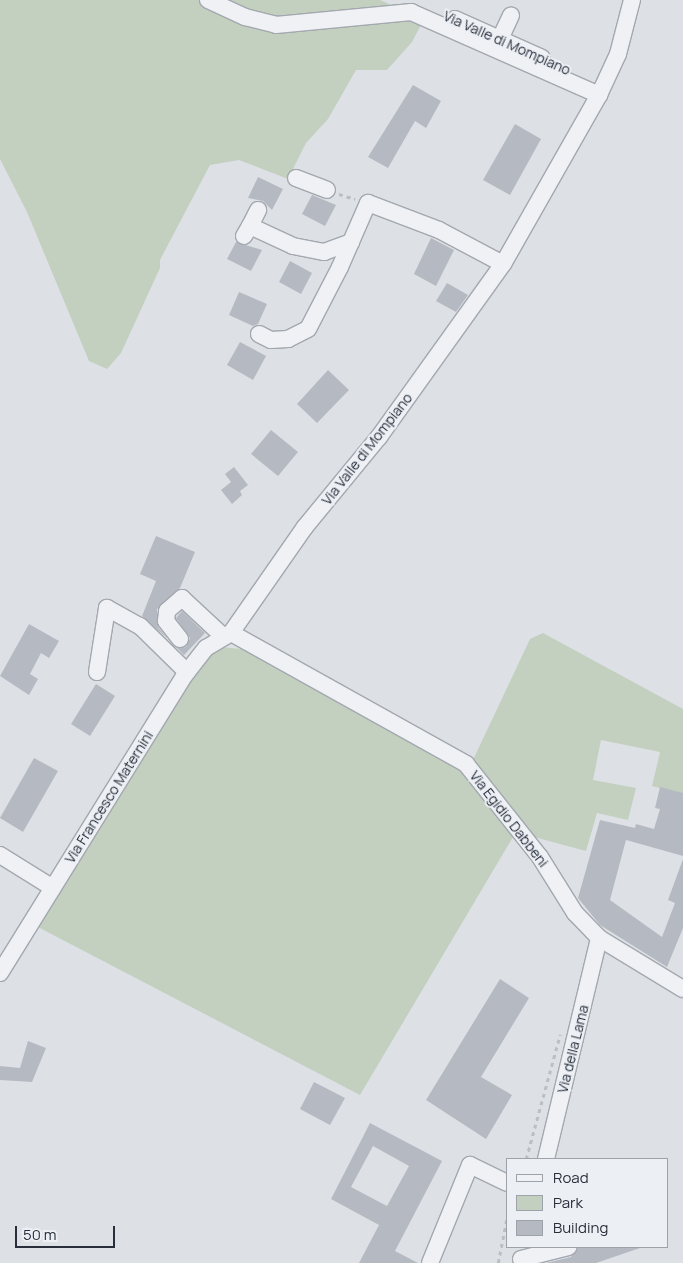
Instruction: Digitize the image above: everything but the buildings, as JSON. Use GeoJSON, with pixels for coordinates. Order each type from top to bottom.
{"type":"FeatureCollection","features":[{"type":"Feature","properties":{"kind":"street"},"geometry":{"type":"LineString","coordinates":[[208,0],[245,17],[276,24],[412,12],[601,91]]}},
{"type":"Feature","properties":{"kind":"street","name":"Via Valle di Mompiano"},"geometry":{"type":"LineString","coordinates":[[411,0],[500,39],[601,91]]}},
{"type":"Feature","properties":{"kind":"street","name":"Via Valle di Mompiano"},"geometry":{"type":"LineString","coordinates":[[227,635],[305,527],[380,436],[504,264],[601,91],[618,54],[632,0]]}},
{"type":"Feature","properties":{"kind":"street"},"geometry":{"type":"LineString","coordinates":[[500,39],[511,15]]}},
{"type":"Feature","properties":{"kind":"street"},"geometry":{"type":"LineString","coordinates":[[296,178],[327,190]]}},
{"type":"Feature","properties":{"kind":"street"},"geometry":{"type":"LineString","coordinates":[[259,334],[271,340],[288,339],[308,329],[340,267],[368,203],[439,230],[504,264]]}},
{"type":"Feature","properties":{"kind":"street"},"geometry":{"type":"LineString","coordinates":[[250,225],[293,246],[311,250],[324,252],[351,242]]}},
{"type":"Feature","properties":{"kind":"street","name":"Via Egidio Dabbeni"},"geometry":{"type":"LineString","coordinates":[[180,639],[166,621],[167,611],[182,598],[227,635],[466,764],[540,857],[575,913],[598,938],[683,990]]}},
{"type":"Feature","properties":{"kind":"street"},"geometry":{"type":"LineString","coordinates":[[97,672],[108,608],[140,626],[187,672]]}},
{"type":"Feature","properties":{"kind":"street","name":"Via Francesco Maternini"},"geometry":{"type":"LineString","coordinates":[[0,973],[187,672],[206,648],[227,635]]}},
{"type":"Feature","properties":{"kind":"street"},"geometry":{"type":"LineString","coordinates":[[0,856],[53,888]]}},
{"type":"Feature","properties":{"kind":"street","name":"Via della Lama"},"geometry":{"type":"LineString","coordinates":[[546,1158],[576,1039],[598,938]]}},
{"type":"Feature","properties":{"kind":"street"},"geometry":{"type":"LineString","coordinates":[[430,1263],[470,1165],[506,1183]]}},
{"type":"Feature","properties":{"kind":"street"},"geometry":{"type":"LineString","coordinates":[[521,1256],[563,1248]]}},
{"type":"Feature","properties":{"kind":"path"},"geometry":{"type":"LineString","coordinates":[[327,190],[368,203]]}},
{"type":"Feature","properties":{"kind":"path"},"geometry":{"type":"LineString","coordinates":[[526,1158],[558,1034],[576,1039]]}},
{"type":"Feature","properties":{"kind":"path"},"geometry":{"type":"LineString","coordinates":[[498,1263],[506,1221]]}},
{"type":"Feature","properties":{"kind":"green space"},"geometry":{"type":"Polygon","coordinates":[[[0,0],[380,0],[424,19],[412,42],[387,70],[356,70],[328,119],[306,143],[288,179],[239,160],[210,165],[160,260],[160,268],[121,353],[107,369],[89,361],[27,212],[0,159],[0,0]]]}},
{"type":"Feature","properties":{"kind":"green space"},"geometry":{"type":"Polygon","coordinates":[[[543,633],[683,709],[683,794],[652,786],[660,752],[601,740],[593,780],[636,788],[628,820],[597,813],[586,851],[534,837],[472,762],[530,639],[543,633]]]}},
{"type":"Feature","properties":{"kind":"green space"},"geometry":{"type":"Polygon","coordinates":[[[221,647],[241,649],[273,664],[457,766],[513,837],[360,1095],[36,926],[208,652],[221,647]]]}}]}
